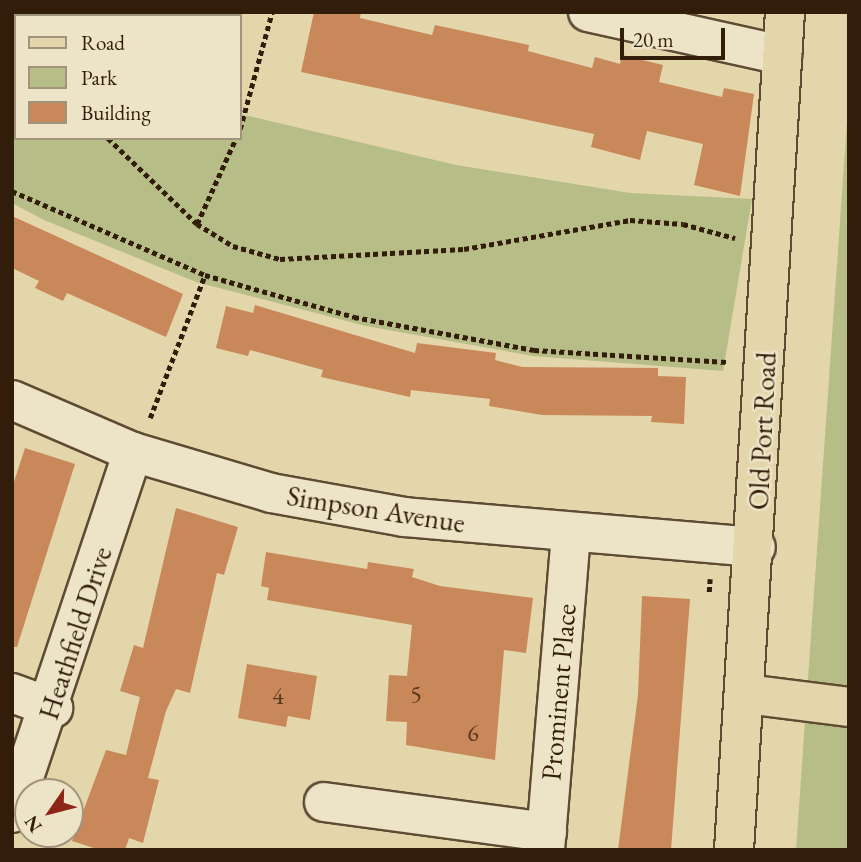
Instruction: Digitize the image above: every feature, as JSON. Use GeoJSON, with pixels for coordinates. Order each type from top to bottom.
{"type":"FeatureCollection","features":[{"type":"Feature","properties":{"kind":"main road","name":"Old Port Road"},"geometry":{"type":"LineString","coordinates":[[734,850],[756,547],[785,12]]}},
{"type":"Feature","properties":{"kind":"main road"},"geometry":{"type":"LineString","coordinates":[[746,694],[845,707]]}},
{"type":"Feature","properties":{"kind":"street"},"geometry":{"type":"LineString","coordinates":[[588,12],[782,55]]}},
{"type":"Feature","properties":{"kind":"street","name":"Simpson Avenue"},"geometry":{"type":"LineString","coordinates":[[12,400],[140,439],[311,500],[571,535],[756,547]]}},
{"type":"Feature","properties":{"kind":"street","name":"Heathfield Drive"},"geometry":{"type":"LineString","coordinates":[[12,813],[52,708],[140,439]]}},
{"type":"Feature","properties":{"kind":"street","name":"Prominent Place"},"geometry":{"type":"LineString","coordinates":[[546,841],[571,535]]}},
{"type":"Feature","properties":{"kind":"street"},"geometry":{"type":"LineString","coordinates":[[12,693],[52,708]]}},
{"type":"Feature","properties":{"kind":"street"},"geometry":{"type":"LineString","coordinates":[[324,803],[546,841]]}},
{"type":"Feature","properties":{"kind":"path"},"geometry":{"type":"LineString","coordinates":[[242,121],[272,12]]}},
{"type":"Feature","properties":{"kind":"path"},"geometry":{"type":"LineString","coordinates":[[110,140],[197,224],[233,246],[280,259],[464,249],[629,220],[683,224],[750,240]]}},
{"type":"Feature","properties":{"kind":"path"},"geometry":{"type":"LineString","coordinates":[[197,224],[235,140]]}},
{"type":"Feature","properties":{"kind":"path"},"geometry":{"type":"LineString","coordinates":[[12,191],[205,275],[354,317],[534,350],[727,362]]}},
{"type":"Feature","properties":{"kind":"path"},"geometry":{"type":"LineString","coordinates":[[140,439],[205,275]]}},
{"type":"Feature","properties":{"kind":"green space"},"geometry":{"type":"Polygon","coordinates":[[[12,21],[14,140],[242,140],[242,114],[456,165],[630,193],[752,199],[723,371],[533,356],[366,326],[196,282],[44,220],[12,203],[12,21]]]}},
{"type":"Feature","properties":{"kind":"green space"},"geometry":{"type":"Polygon","coordinates":[[[849,93],[849,850],[796,850],[849,93]]]}},
{"type":"Feature","properties":{"kind":"building"},"geometry":{"type":"Polygon","coordinates":[[[314,12],[361,12],[360,18],[432,35],[435,25],[529,45],[528,51],[592,68],[595,57],[620,64],[622,55],[663,65],[659,82],[722,97],[724,88],[754,94],[740,196],[694,185],[703,144],[647,131],[640,160],[591,147],[594,134],[301,72],[314,12]]]}},
{"type":"Feature","properties":{"kind":"building"},"geometry":{"type":"Polygon","coordinates":[[[12,216],[183,294],[166,337],[67,293],[63,301],[35,288],[39,281],[12,268],[12,216]]]}},
{"type":"Feature","properties":{"kind":"building"},"geometry":{"type":"Polygon","coordinates":[[[255,305],[415,353],[417,343],[496,353],[495,360],[522,367],[658,368],[658,376],[686,377],[684,424],[651,422],[652,416],[542,415],[489,406],[490,399],[411,390],[410,397],[321,377],[323,370],[250,350],[248,356],[216,348],[226,306],[253,313],[255,305]]]}},
{"type":"Feature","properties":{"kind":"building"},"geometry":{"type":"Polygon","coordinates":[[[25,448],[75,464],[17,647],[12,647],[12,488],[25,448]]]}},
{"type":"Feature","properties":{"kind":"building"},"geometry":{"type":"Polygon","coordinates":[[[176,508],[238,527],[224,575],[217,573],[190,693],[176,689],[166,711],[148,778],[159,780],[143,843],[129,838],[125,850],[100,850],[84,845],[84,809],[106,750],[126,755],[140,697],[120,691],[134,645],[143,648],[176,508]]]}},
{"type":"Feature","properties":{"kind":"building"},"geometry":{"type":"Polygon","coordinates":[[[266,552],[367,569],[368,562],[414,569],[412,577],[440,586],[533,598],[526,653],[504,650],[495,760],[406,745],[407,722],[386,721],[389,675],[407,676],[412,625],[267,600],[269,588],[261,586],[266,552]]]}},
{"type":"Feature","properties":{"kind":"building"},"geometry":{"type":"Polygon","coordinates":[[[642,596],[690,599],[671,850],[618,850],[638,695],[642,596]]]}},
{"type":"Feature","properties":{"kind":"building"},"geometry":{"type":"Polygon","coordinates":[[[247,664],[317,676],[310,720],[288,716],[286,727],[238,718],[247,664]]]}}]}
